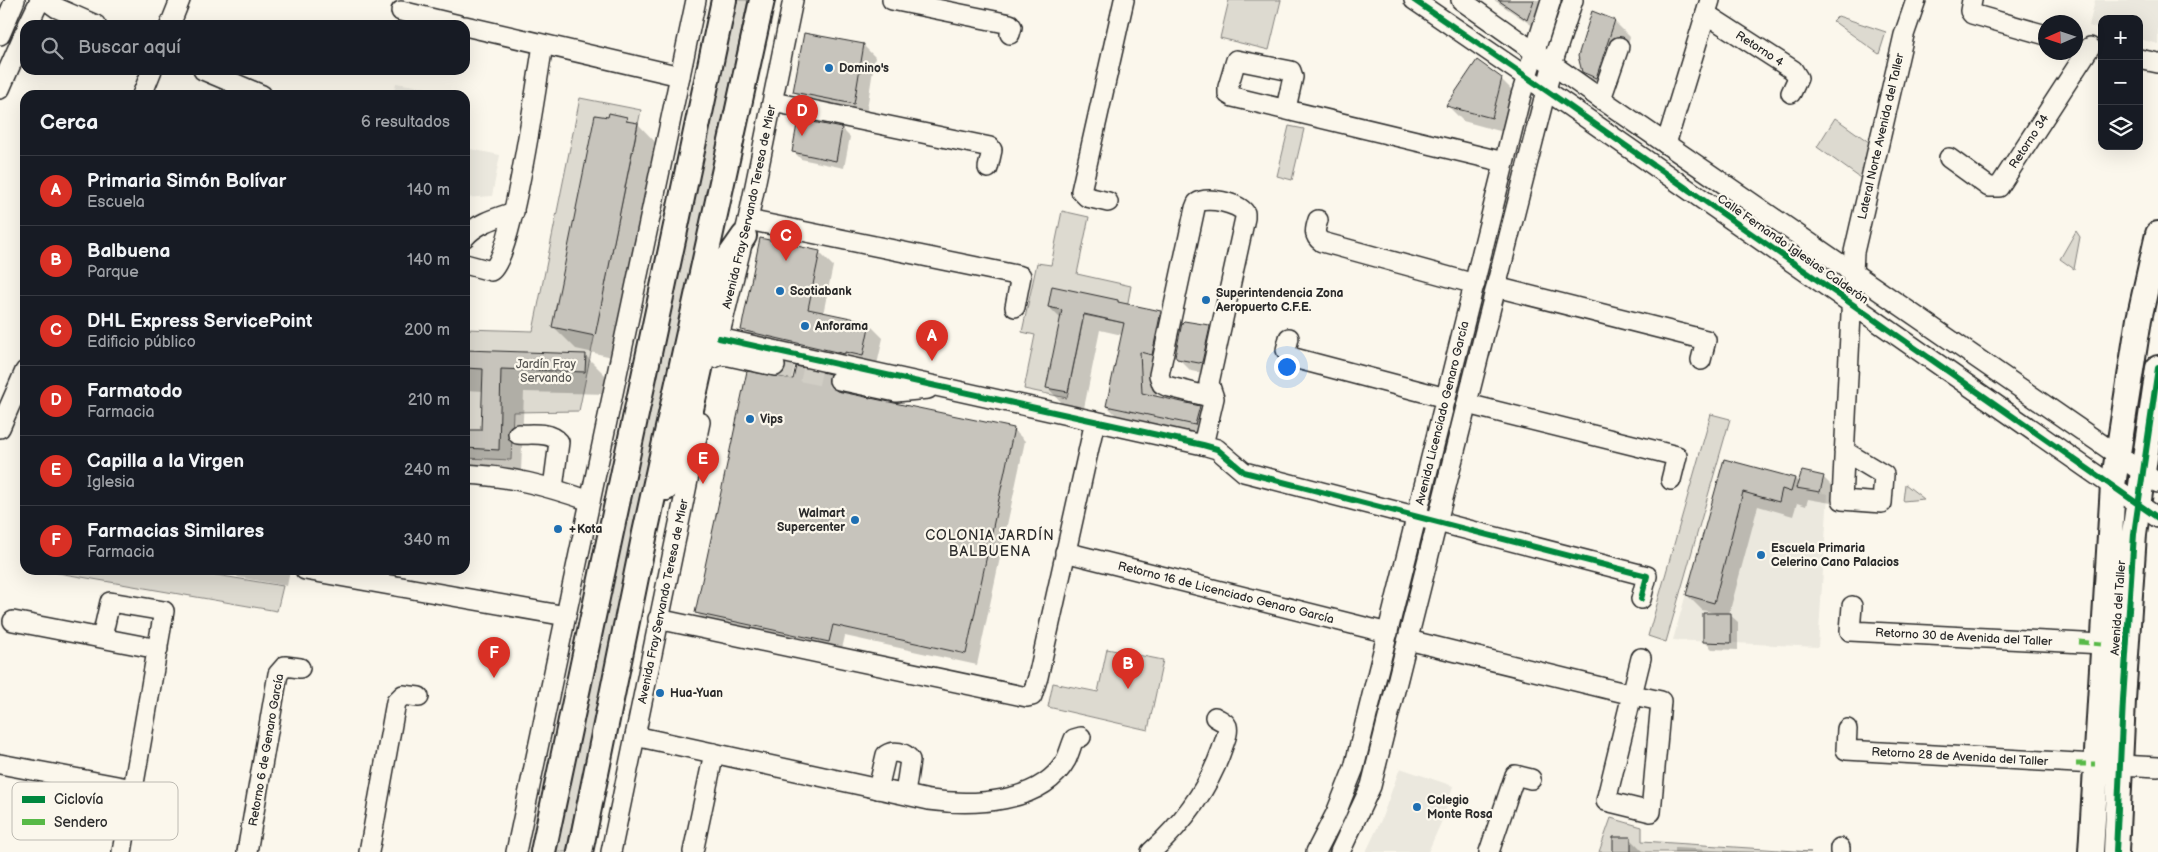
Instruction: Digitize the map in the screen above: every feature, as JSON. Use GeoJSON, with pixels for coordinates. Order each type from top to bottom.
{"type":"FeatureCollection","features":[{"type":"Feature","properties":{"kind":"main road"},"geometry":{"type":"LineString","coordinates":[[543,852],[724,0]]}},
{"type":"Feature","properties":{"kind":"main road"},"geometry":{"type":"LineString","coordinates":[[580,852],[645,533],[762,0]]}},
{"type":"Feature","properties":{"kind":"main road"},"geometry":{"type":"LineString","coordinates":[[645,533],[681,454],[723,266],[746,228]]}},
{"type":"Feature","properties":{"kind":"main road","name":"Avenida del Taller"},"geometry":{"type":"LineString","coordinates":[[2091,852],[2113,485],[2139,319],[2158,234]]}},
{"type":"Feature","properties":{"kind":"main road","name":"Avenida del Taller"},"geometry":{"type":"LineString","coordinates":[[2116,852],[2126,649],[2138,504],[2150,478],[2158,368]]}},
{"type":"Feature","properties":{"kind":"street"},"geometry":{"type":"LineString","coordinates":[[46,0],[57,8],[85,20]]}},
{"type":"Feature","properties":{"kind":"street"},"geometry":{"type":"LineString","coordinates":[[172,20],[180,0]]}},
{"type":"Feature","properties":{"kind":"street"},"geometry":{"type":"LineString","coordinates":[[516,852],[696,0]]}},
{"type":"Feature","properties":{"kind":"street","name":"Avenida Fray Servando Teresa de Mier"},"geometry":{"type":"LineString","coordinates":[[611,852],[658,619],[714,358],[746,228],[793,0]]}},
{"type":"Feature","properties":{"kind":"street"},"geometry":{"type":"LineString","coordinates":[[892,0],[1010,24],[1012,27],[1010,34]]}},
{"type":"Feature","properties":{"kind":"street"},"geometry":{"type":"LineString","coordinates":[[1108,202],[1087,197],[1081,191],[1124,0]]}},
{"type":"Feature","properties":{"kind":"street","name":"Calle Fernando Iglesias Calderón"},"geometry":{"type":"LineString","coordinates":[[1414,0],[1548,91],[2158,518]]}},
{"type":"Feature","properties":{"kind":"street","name":"Calle Fernando Iglesias Calderón"},"geometry":{"type":"LineString","coordinates":[[1461,0],[1601,99],[2150,478]]}},
{"type":"Feature","properties":{"kind":"street","name":"Avenida Licenciado Genaro García"},"geometry":{"type":"LineString","coordinates":[[1316,852],[1336,813],[1351,777],[1362,740],[1415,517],[1475,284],[1504,162],[1526,76],[1551,0]]}},
{"type":"Feature","properties":{"kind":"street","name":"Avenida Licenciado Genaro García"},"geometry":{"type":"LineString","coordinates":[[1340,852],[1371,786],[1496,288],[1548,91],[1553,65],[1573,0]]}},
{"type":"Feature","properties":{"kind":"street","name":"Lateral Norte Avenida del Taller"},"geometry":{"type":"LineString","coordinates":[[1844,451],[1854,252],[1904,35],[1916,0]]}},
{"type":"Feature","properties":{"kind":"street"},"geometry":{"type":"LineString","coordinates":[[1972,0],[1970,11],[1972,14],[2038,33]]}},
{"type":"Feature","properties":{"kind":"street"},"geometry":{"type":"LineString","coordinates":[[0,36],[13,1],[31,18]]}},
{"type":"Feature","properties":{"kind":"street"},"geometry":{"type":"LineString","coordinates":[[1666,144],[1708,7]]}},
{"type":"Feature","properties":{"kind":"street","name":"Retorno 4"},"geometry":{"type":"LineString","coordinates":[[1708,7],[1793,70],[1798,78],[1791,93]]}},
{"type":"Feature","properties":{"kind":"street"},"geometry":{"type":"LineString","coordinates":[[400,11],[438,20]]}},
{"type":"Feature","properties":{"kind":"street"},"geometry":{"type":"LineString","coordinates":[[470,27],[680,76]]}},
{"type":"Feature","properties":{"kind":"street"},"geometry":{"type":"LineString","coordinates":[[0,89],[20,43]]}},
{"type":"Feature","properties":{"kind":"street"},"geometry":{"type":"LineString","coordinates":[[470,265],[491,270],[496,267],[514,212],[544,45]]}},
{"type":"Feature","properties":{"kind":"street","name":"Retorno 34"},"geometry":{"type":"LineString","coordinates":[[1949,158],[1989,187],[1999,187],[2089,46]]}},
{"type":"Feature","properties":{"kind":"street"},"geometry":{"type":"LineString","coordinates":[[1601,99],[1619,47]]}},
{"type":"Feature","properties":{"kind":"street"},"geometry":{"type":"LineString","coordinates":[[2143,60],[2158,63]]}},
{"type":"Feature","properties":{"kind":"street"},"geometry":{"type":"LineString","coordinates":[[144,90],[150,75]]}},
{"type":"Feature","properties":{"kind":"street"},"geometry":{"type":"LineString","coordinates":[[215,75],[250,90]]}},
{"type":"Feature","properties":{"kind":"street"},"geometry":{"type":"LineString","coordinates":[[773,102],[990,147],[992,150],[988,168]]}},
{"type":"Feature","properties":{"kind":"street"},"geometry":{"type":"LineString","coordinates":[[1286,108],[1504,162]]}},
{"type":"Feature","properties":{"kind":"street"},"geometry":{"type":"LineString","coordinates":[[1203,445],[1214,398],[1209,383],[1245,213],[1237,206],[1206,200],[1197,203],[1195,208],[1159,375],[1162,384],[1166,386],[1214,398]]}},
{"type":"Feature","properties":{"kind":"street"},"geometry":{"type":"LineString","coordinates":[[470,232],[493,219],[514,212]]}},
{"type":"Feature","properties":{"kind":"street"},"geometry":{"type":"LineString","coordinates":[[1318,220],[1315,234],[1317,239],[1322,242],[1475,284]]}},
{"type":"Feature","properties":{"kind":"street"},"geometry":{"type":"LineString","coordinates":[[746,228],[1021,276],[1016,307]]}},
{"type":"Feature","properties":{"kind":"street"},"geometry":{"type":"LineString","coordinates":[[1496,288],[1706,340],[1701,360]]}},
{"type":"Feature","properties":{"kind":"street"},"geometry":{"type":"LineString","coordinates":[[720,338],[1203,445],[1217,449],[1244,472],[1647,576],[1641,599]]}},
{"type":"Feature","properties":{"kind":"street"},"geometry":{"type":"LineString","coordinates":[[1288,338],[1286,350],[1294,358],[1446,398]]}},
{"type":"Feature","properties":{"kind":"street"},"geometry":{"type":"LineString","coordinates":[[714,358],[721,355],[775,366]]}},
{"type":"Feature","properties":{"kind":"street"},"geometry":{"type":"LineString","coordinates":[[839,380],[896,392],[944,388]]}},
{"type":"Feature","properties":{"kind":"street"},"geometry":{"type":"LineString","coordinates":[[0,428],[20,382]]}},
{"type":"Feature","properties":{"kind":"street"},"geometry":{"type":"LineString","coordinates":[[1467,404],[1677,456],[1671,480]]}},
{"type":"Feature","properties":{"kind":"street"},"geometry":{"type":"LineString","coordinates":[[658,619],[1027,697],[1032,696],[1038,678],[1095,421]]}},
{"type":"Feature","properties":{"kind":"street"},"geometry":{"type":"LineString","coordinates":[[518,434],[550,436],[555,437],[559,442],[553,488]]}},
{"type":"Feature","properties":{"kind":"street"},"geometry":{"type":"LineString","coordinates":[[470,474],[504,476],[553,488],[590,501]]}},
{"type":"Feature","properties":{"kind":"street","name":"Retorno 16 de Licenciado Genaro García"},"geometry":{"type":"LineString","coordinates":[[1065,552],[1388,633]]}},
{"type":"Feature","properties":{"kind":"street"},"geometry":{"type":"LineString","coordinates":[[333,575],[566,616]]}},
{"type":"Feature","properties":{"kind":"street"},"geometry":{"type":"LineString","coordinates":[[102,637],[110,602],[164,611],[133,782]]}},
{"type":"Feature","properties":{"kind":"street","name":"Retorno 30 de Avenida del Taller"},"geometry":{"type":"LineString","coordinates":[[1852,606],[1850,631],[2102,644]]}},
{"type":"Feature","properties":{"kind":"street"},"geometry":{"type":"LineString","coordinates":[[13,621],[102,637],[158,650]]}},
{"type":"Feature","properties":{"kind":"street"},"geometry":{"type":"LineString","coordinates":[[1408,640],[1633,695],[1661,701],[1651,812],[1606,801],[1633,695],[1641,658]]}},
{"type":"Feature","properties":{"kind":"street","name":"Retorno 6 de Genaro García"},"geometry":{"type":"LineString","coordinates":[[247,852],[278,674],[284,666],[300,668]]}},
{"type":"Feature","properties":{"kind":"street"},"geometry":{"type":"LineString","coordinates":[[369,852],[396,702],[403,695],[419,697]]}},
{"type":"Feature","properties":{"kind":"street"},"geometry":{"type":"LineString","coordinates":[[1151,852],[1188,814],[1216,767],[1227,733],[1227,726],[1215,717]]}},
{"type":"Feature","properties":{"kind":"street","name":"Retorno 28 de Avenida del Taller"},"geometry":{"type":"LineString","coordinates":[[1847,729],[1846,750],[2095,764]]}},
{"type":"Feature","properties":{"kind":"street"},"geometry":{"type":"LineString","coordinates":[[635,736],[906,794],[951,803],[970,804],[1016,796],[1053,777],[1066,760],[1074,739],[1077,736],[1081,737]]}},
{"type":"Feature","properties":{"kind":"street"},"geometry":{"type":"LineString","coordinates":[[1362,740],[1382,745]]}},
{"type":"Feature","properties":{"kind":"street"},"geometry":{"type":"LineString","coordinates":[[878,788],[886,755],[896,752],[907,756],[910,760],[906,794]]}},
{"type":"Feature","properties":{"kind":"street"},"geometry":{"type":"LineString","coordinates":[[693,852],[714,753]]}},
{"type":"Feature","properties":{"kind":"street"},"geometry":{"type":"LineString","coordinates":[[0,764],[95,782]]}},
{"type":"Feature","properties":{"kind":"street"},"geometry":{"type":"LineString","coordinates":[[2120,765],[2158,767]]}},
{"type":"Feature","properties":{"kind":"street"},"geometry":{"type":"LineString","coordinates":[[1489,852],[1515,775],[1531,779]]}},
{"type":"Feature","properties":{"kind":"shaded area"},"geometry":{"type":"Polygon","coordinates":[[[2095,0],[2158,0],[2158,44],[2143,40],[2143,15],[2098,15],[2098,29],[2089,26],[2095,0]]]}},
{"type":"Feature","properties":{"kind":"shaded area"},"geometry":{"type":"Polygon","coordinates":[[[396,83],[434,89],[434,90],[394,90],[396,83]]]}},
{"type":"Feature","properties":{"kind":"shaded area"},"geometry":{"type":"Polygon","coordinates":[[[470,149],[500,155],[492,196],[470,198],[470,149]]]}},
{"type":"Feature","properties":{"kind":"shaded area","name":"Escuela Primaria Celerino Cano Palacios"},"geometry":{"type":"Polygon","coordinates":[[[1724,459],[1799,479],[1802,471],[1824,476],[1820,492],[1828,494],[1818,647],[1673,640],[1724,459]]]}},
{"type":"Feature","properties":{"kind":"shaded area","name":"Colegio Monte Rosa"},"geometry":{"type":"Polygon","coordinates":[[[1400,768],[1453,786],[1444,816],[1428,852],[1366,852],[1381,820],[1400,768]]]}},
{"type":"Feature","properties":{"kind":"green space"},"geometry":{"type":"Polygon","coordinates":[[[734,0],[748,0],[566,852],[547,852],[734,0]]]}},
{"type":"Feature","properties":{"kind":"green space"},"geometry":{"type":"Polygon","coordinates":[[[1229,0],[1281,0],[1269,50],[1220,38],[1229,0]]]}},
{"type":"Feature","properties":{"kind":"green space"},"geometry":{"type":"Polygon","coordinates":[[[1838,16],[1886,32],[1879,54],[1833,21],[1838,16]]]}},
{"type":"Feature","properties":{"kind":"green space","name":"Jardín Fray Servando"},"geometry":{"type":"Polygon","coordinates":[[[580,98],[641,110],[579,411],[513,412],[511,460],[470,458],[470,329],[533,331],[580,98]]]}},
{"type":"Feature","properties":{"kind":"green space"},"geometry":{"type":"Polygon","coordinates":[[[1835,118],[1873,145],[1863,180],[1817,147],[1835,118]]]}},
{"type":"Feature","properties":{"kind":"green space"},"geometry":{"type":"Polygon","coordinates":[[[1289,126],[1304,129],[1292,180],[1277,176],[1289,126]]]}},
{"type":"Feature","properties":{"kind":"green space"},"geometry":{"type":"Polygon","coordinates":[[[1062,211],[1089,217],[1077,274],[1131,286],[1124,323],[1084,315],[1067,398],[1024,389],[1035,335],[1022,332],[1037,263],[1051,265],[1062,211]]]}},
{"type":"Feature","properties":{"kind":"green space"},"geometry":{"type":"Polygon","coordinates":[[[2076,231],[2080,237],[2074,269],[2060,259],[2076,231]]]}},
{"type":"Feature","properties":{"kind":"green space"},"geometry":{"type":"Polygon","coordinates":[[[1711,414],[1730,419],[1666,642],[1648,636],[1711,414]]]}},
{"type":"Feature","properties":{"kind":"green space"},"geometry":{"type":"Polygon","coordinates":[[[1905,484],[1924,499],[1903,501],[1905,484]]]}},
{"type":"Feature","properties":{"kind":"green space"},"geometry":{"type":"Polygon","coordinates":[[[70,575],[216,575],[283,586],[277,611],[70,575]]]}},
{"type":"Feature","properties":{"kind":"green space"},"geometry":{"type":"Polygon","coordinates":[[[1107,649],[1163,660],[1148,730],[1048,707],[1053,683],[1098,692],[1107,649]]]}},
{"type":"Feature","properties":{"kind":"green space"},"geometry":{"type":"Polygon","coordinates":[[[1611,818],[1642,827],[1642,841],[1811,852],[1599,852],[1611,818]]]}},
{"type":"Feature","properties":{"kind":"building"},"geometry":{"type":"Polygon","coordinates":[[[1498,0],[1534,0],[1527,20],[1498,0]]]}},
{"type":"Feature","properties":{"kind":"building"},"geometry":{"type":"Polygon","coordinates":[[[1592,11],[1615,20],[1596,78],[1582,72],[1578,56],[1592,11]]]}},
{"type":"Feature","properties":{"kind":"building","name":"Domino's"},"geometry":{"type":"Polygon","coordinates":[[[804,33],[864,44],[854,104],[793,92],[804,33]]]}},
{"type":"Feature","properties":{"kind":"building"},"geometry":{"type":"Polygon","coordinates":[[[1477,60],[1502,78],[1492,118],[1446,106],[1477,60]]]}},
{"type":"Feature","properties":{"kind":"building"},"geometry":{"type":"Polygon","coordinates":[[[609,113],[627,117],[626,121],[638,123],[595,336],[552,327],[595,115],[608,117],[609,113]]]}},
{"type":"Feature","properties":{"kind":"building"},"geometry":{"type":"Polygon","coordinates":[[[798,119],[842,128],[836,161],[792,152],[798,119]]]}},
{"type":"Feature","properties":{"kind":"building"},"geometry":{"type":"Polygon","coordinates":[[[760,238],[820,251],[808,309],[870,322],[863,356],[845,352],[845,354],[741,330],[760,238]]]}},
{"type":"Feature","properties":{"kind":"building"},"geometry":{"type":"Polygon","coordinates":[[[1052,286],[1161,311],[1152,355],[1140,352],[1142,393],[1200,406],[1195,425],[1106,406],[1124,323],[1084,314],[1068,392],[1046,388],[1062,310],[1048,307],[1052,286]]]}},
{"type":"Feature","properties":{"kind":"building"},"geometry":{"type":"Polygon","coordinates":[[[1184,321],[1209,325],[1210,327],[1202,362],[1177,359],[1175,356],[1184,321]]]}},
{"type":"Feature","properties":{"kind":"building"},"geometry":{"type":"Polygon","coordinates":[[[470,350],[586,354],[585,372],[501,369],[499,450],[470,448],[470,430],[481,430],[483,369],[470,368],[470,350]]]}},
{"type":"Feature","properties":{"kind":"building","name":"Walmart Supercenter"},"geometry":{"type":"Polygon","coordinates":[[[796,366],[830,374],[829,384],[837,391],[1014,428],[966,654],[833,625],[829,642],[695,613],[747,371],[793,379],[796,366]]]}},
{"type":"Feature","properties":{"kind":"building"},"geometry":{"type":"Polygon","coordinates":[[[1724,459],[1795,478],[1791,492],[1782,489],[1779,502],[1743,492],[1714,603],[1686,595],[1724,459]]]}},
{"type":"Feature","properties":{"kind":"building"},"geometry":{"type":"Polygon","coordinates":[[[1802,471],[1824,476],[1820,492],[1796,488],[1802,471]]]}},
{"type":"Feature","properties":{"kind":"building"},"geometry":{"type":"Polygon","coordinates":[[[1703,613],[1731,613],[1731,643],[1703,642],[1703,613]]]}},
{"type":"Feature","properties":{"kind":"building"},"geometry":{"type":"Polygon","coordinates":[[[1613,837],[1631,837],[1631,852],[1613,852],[1613,837]]]}},
{"type":"Feature","properties":{"kind":"tunnel"},"geometry":{"type":"LineString","coordinates":[[775,366],[839,380]]}},
{"type":"Feature","properties":{"kind":"marked path"},"geometry":{"type":"LineString","coordinates":[[2079,642],[2102,644]]}},
{"type":"Feature","properties":{"kind":"marked path"},"geometry":{"type":"LineString","coordinates":[[2076,764],[2095,764]]}},
{"type":"Feature","properties":{"kind":"cycle path"},"geometry":{"type":"LineString","coordinates":[[1414,0],[1566,104],[2158,518]]}},
{"type":"Feature","properties":{"kind":"cycle path"},"geometry":{"type":"LineString","coordinates":[[719,338],[1203,445],[1217,449],[1244,472],[1647,576],[1641,599]]}},
{"type":"Feature","properties":{"kind":"cycle path"},"geometry":{"type":"LineString","coordinates":[[2116,852],[2123,700],[2134,534],[2158,368]]}},
{"type":"Feature","properties":{"kind":"place","name":"Domino's"},"geometry":{"type":"Point","coordinates":[829,68]}},
{"type":"Feature","properties":{"kind":"place","name":"Farmatodo"},"geometry":{"type":"Point","coordinates":[802,136]}},
{"type":"Feature","properties":{"kind":"place","name":"DHL Express ServicePoint"},"geometry":{"type":"Point","coordinates":[786,261]}},
{"type":"Feature","properties":{"kind":"place","name":"Scotiabank"},"geometry":{"type":"Point","coordinates":[780,291]}},
{"type":"Feature","properties":{"kind":"place","name":"Superintendencia Zona Aeropuerto C.F.E."},"geometry":{"type":"Point","coordinates":[1206,300]}},
{"type":"Feature","properties":{"kind":"place","name":"Anforama"},"geometry":{"type":"Point","coordinates":[805,326]}},
{"type":"Feature","properties":{"kind":"place","name":"Primaria Simón Bolívar"},"geometry":{"type":"Point","coordinates":[932,361]}},
{"type":"Feature","properties":{"kind":"place","name":"Vips"},"geometry":{"type":"Point","coordinates":[750,419]}},
{"type":"Feature","properties":{"kind":"place","name":"Capilla a la Virgen"},"geometry":{"type":"Point","coordinates":[703,484]}},
{"type":"Feature","properties":{"kind":"place","name":"Walmart Supercenter"},"geometry":{"type":"Point","coordinates":[855,520]}},
{"type":"Feature","properties":{"kind":"place","name":"+Kota"},"geometry":{"type":"Point","coordinates":[558,529]}},
{"type":"Feature","properties":{"kind":"place","name":"Escuela Primaria Celerino Cano Palacios"},"geometry":{"type":"Point","coordinates":[1761,555]}},
{"type":"Feature","properties":{"kind":"place","name":"Farmacias Similares"},"geometry":{"type":"Point","coordinates":[494,678]}},
{"type":"Feature","properties":{"kind":"place","name":"Balbuena"},"geometry":{"type":"Point","coordinates":[1128,689]}},
{"type":"Feature","properties":{"kind":"place","name":"Hua-Yuan"},"geometry":{"type":"Point","coordinates":[660,693]}},
{"type":"Feature","properties":{"kind":"place","name":"Colegio Monte Rosa"},"geometry":{"type":"Point","coordinates":[1417,807]}},
{"type":"Feature","properties":{"kind":"district","name":"COLONIA JARDÍN BALBUENA"},"geometry":{"type":"Point","coordinates":[990,544]}}]}
